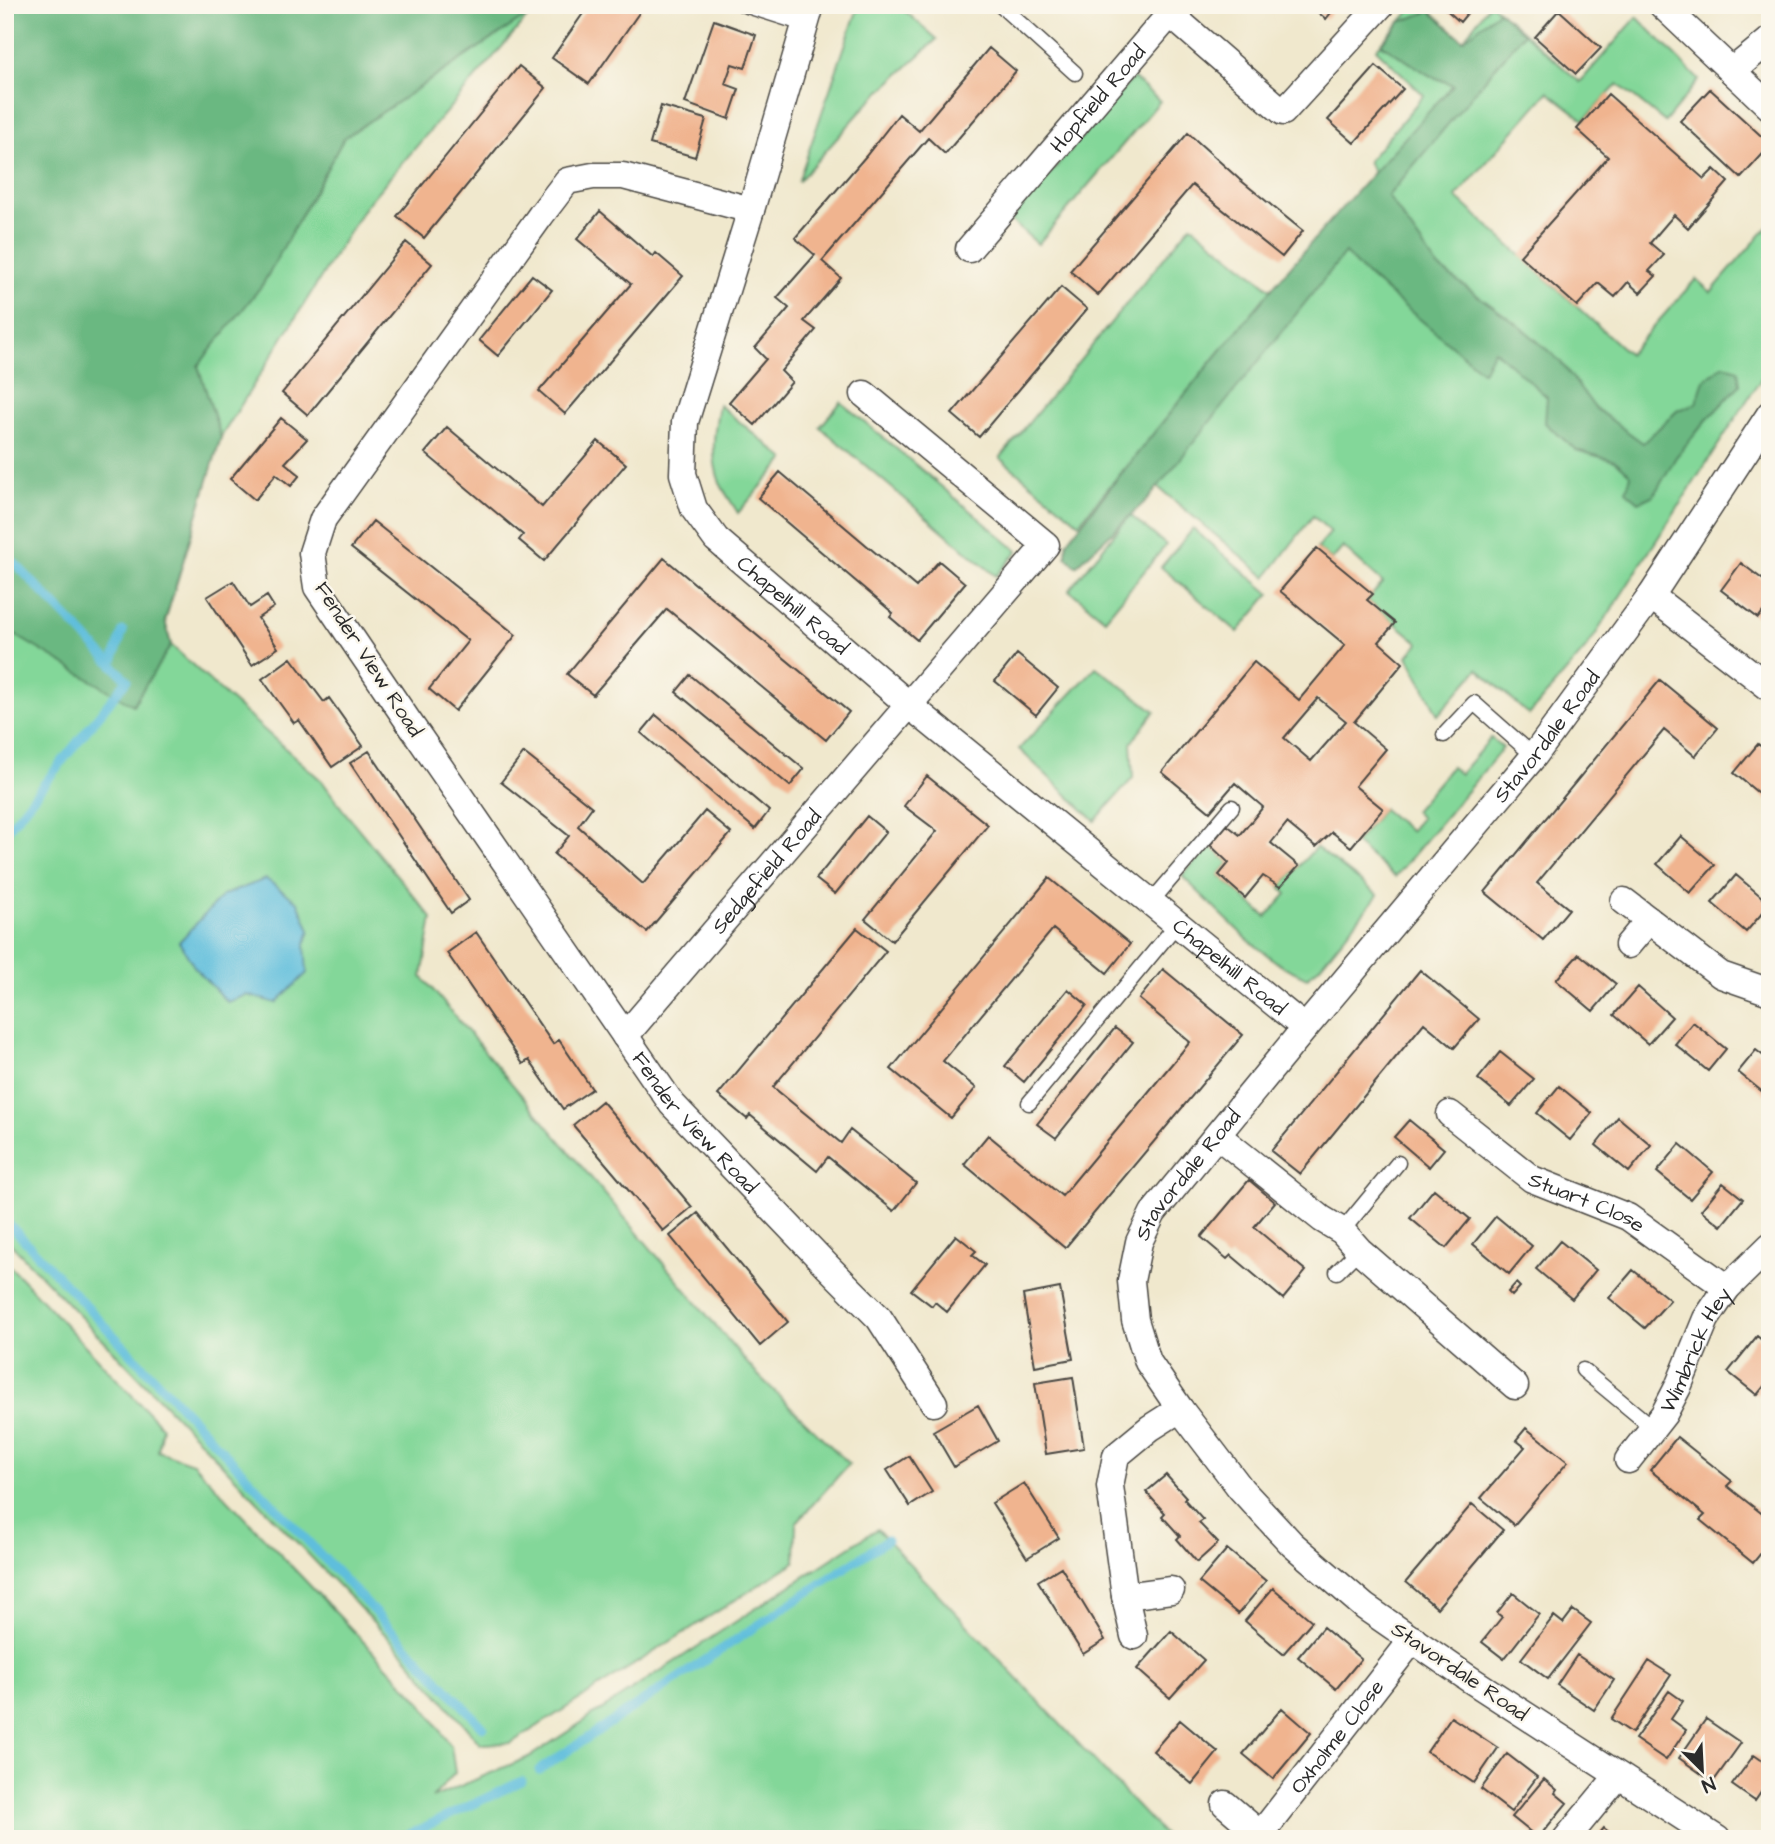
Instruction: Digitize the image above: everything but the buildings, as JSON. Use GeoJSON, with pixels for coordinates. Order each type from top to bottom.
{"type":"FeatureCollection","features":[{"type":"Feature","properties":{"kind":"street","name":"Hopfield Road"},"geometry":{"type":"LineString","coordinates":[[970,249],[1174,9],[1283,112],[1381,5]]}},
{"type":"Feature","properties":{"kind":"street"},"geometry":{"type":"LineString","coordinates":[[1662,5],[1770,107]]}},
{"type":"Feature","properties":{"kind":"street","name":"Chapelhill Road"},"geometry":{"type":"LineString","coordinates":[[807,15],[751,210],[685,422],[683,474],[694,509],[716,539],[909,705],[1305,1028]]}},
{"type":"Feature","properties":{"kind":"street"},"geometry":{"type":"LineString","coordinates":[[1732,71],[1770,40]]}},
{"type":"Feature","properties":{"kind":"street","name":"Fender View Road"},"geometry":{"type":"LineString","coordinates":[[751,210],[622,176],[593,176],[568,181],[526,235],[323,519],[312,553],[317,587],[672,1104],[879,1318],[934,1403]]}},
{"type":"Feature","properties":{"kind":"street"},"geometry":{"type":"LineString","coordinates":[[864,394],[1046,545],[909,705]]}},
{"type":"Feature","properties":{"kind":"street","name":"Stavordale Road"},"geometry":{"type":"LineString","coordinates":[[1717,1839],[1468,1678],[1365,1606],[1292,1544],[1241,1489],[1180,1409],[1149,1362],[1135,1320],[1131,1281],[1139,1242],[1153,1213],[1534,757],[1651,596],[1770,414]]}},
{"type":"Feature","properties":{"kind":"street"},"geometry":{"type":"LineString","coordinates":[[1651,596],[1770,688]]}},
{"type":"Feature","properties":{"kind":"street","name":"Sedgefield Road"},"geometry":{"type":"LineString","coordinates":[[625,1037],[909,705]]}},
{"type":"Feature","properties":{"kind":"street"},"geometry":{"type":"LineString","coordinates":[[1624,901],[1721,975],[1770,992]]}},
{"type":"Feature","properties":{"kind":"street"},"geometry":{"type":"LineString","coordinates":[[1628,945],[1649,920]]}},
{"type":"Feature","properties":{"kind":"street","name":"Stuart Close"},"geometry":{"type":"LineString","coordinates":[[1450,1114],[1532,1179],[1628,1217],[1727,1289]]}},
{"type":"Feature","properties":{"kind":"street"},"geometry":{"type":"LineString","coordinates":[[1218,1136],[1351,1240],[1515,1386]]}},
{"type":"Feature","properties":{"kind":"street","name":"Wimbrick Hey"},"geometry":{"type":"LineString","coordinates":[[1628,1460],[1664,1414],[1706,1319],[1727,1289],[1770,1246]]}},
{"type":"Feature","properties":{"kind":"street"},"geometry":{"type":"LineString","coordinates":[[1134,1636],[1125,1596],[1110,1486],[1116,1456],[1150,1428],[1180,1409]]}},
{"type":"Feature","properties":{"kind":"street"},"geometry":{"type":"LineString","coordinates":[[1125,1596],[1171,1590]]}},
{"type":"Feature","properties":{"kind":"street","name":"Oxholme Close"},"geometry":{"type":"LineString","coordinates":[[1225,1804],[1258,1837],[1413,1639]]}},
{"type":"Feature","properties":{"kind":"street"},"geometry":{"type":"LineString","coordinates":[[1566,1839],[1618,1776]]}},
{"type":"Feature","properties":{"kind":"lane"},"geometry":{"type":"LineString","coordinates":[[744,5],[807,15]]}},
{"type":"Feature","properties":{"kind":"lane"},"geometry":{"type":"LineString","coordinates":[[1000,5],[1076,73]]}},
{"type":"Feature","properties":{"kind":"lane"},"geometry":{"type":"LineString","coordinates":[[1444,735],[1474,703],[1534,757]]}},
{"type":"Feature","properties":{"kind":"lane"},"geometry":{"type":"LineString","coordinates":[[1151,902],[1232,807]]}},
{"type":"Feature","properties":{"kind":"lane"},"geometry":{"type":"LineString","coordinates":[[1029,1103],[1177,924]]}},
{"type":"Feature","properties":{"kind":"lane"},"geometry":{"type":"LineString","coordinates":[[1337,1272],[1351,1240],[1398,1163]]}},
{"type":"Feature","properties":{"kind":"lane"},"geometry":{"type":"LineString","coordinates":[[1583,1370],[1653,1428]]}},
{"type":"Feature","properties":{"kind":"green space"},"geometry":{"type":"Polygon","coordinates":[[[5,5],[538,5],[366,205],[221,437],[165,621],[171,645],[322,781],[432,918],[422,977],[754,1371],[849,1464],[796,1523],[795,1562],[511,1743],[480,1744],[403,1653],[5,1238],[5,5]]]}},
{"type":"Feature","properties":{"kind":"green space"},"geometry":{"type":"Polygon","coordinates":[[[5,5],[538,5],[532,12],[344,138],[263,284],[198,366],[221,437],[165,621],[171,645],[133,705],[5,629],[5,5]]]}},
{"type":"Feature","properties":{"kind":"green space"},"geometry":{"type":"Polygon","coordinates":[[[859,5],[898,5],[937,39],[870,101],[798,182],[859,5]]]}},
{"type":"Feature","properties":{"kind":"green space"},"geometry":{"type":"Polygon","coordinates":[[[1415,5],[1424,5],[1463,40],[1489,5],[1492,5],[1580,82],[1637,17],[1699,80],[1665,122],[1618,84],[1584,120],[1548,92],[1456,197],[1629,354],[1696,279],[1711,292],[1770,224],[1770,365],[1588,646],[1529,715],[1478,669],[1438,715],[1408,656],[1419,643],[1367,600],[1383,583],[1343,547],[1332,560],[1317,548],[1331,532],[1313,516],[1266,577],[1129,463],[1079,523],[1000,458],[1191,225],[1271,289],[1373,173],[1368,161],[1424,95],[1376,49],[1415,5]]]}},
{"type":"Feature","properties":{"kind":"green space"},"geometry":{"type":"Polygon","coordinates":[[[1430,11],[1463,40],[1499,11],[1524,33],[1388,196],[1437,266],[1521,327],[1560,361],[1595,408],[1643,443],[1678,410],[1696,404],[1704,380],[1724,365],[1738,370],[1740,385],[1676,457],[1654,495],[1639,502],[1626,491],[1631,475],[1615,461],[1576,450],[1545,423],[1547,397],[1494,350],[1483,372],[1361,270],[1345,253],[1149,498],[1076,566],[1066,556],[1067,542],[1292,265],[1453,85],[1429,75],[1381,44],[1400,22],[1430,11]]]}},
{"type":"Feature","properties":{"kind":"green space"},"geometry":{"type":"Polygon","coordinates":[[[1133,78],[1160,101],[1038,244],[1010,220],[1133,78]]]}},
{"type":"Feature","properties":{"kind":"green space"},"geometry":{"type":"Polygon","coordinates":[[[841,402],[1018,551],[996,576],[820,427],[841,402]]]}},
{"type":"Feature","properties":{"kind":"green space"},"geometry":{"type":"Polygon","coordinates":[[[719,405],[785,459],[738,513],[720,483],[715,464],[714,434],[719,405]]]}},
{"type":"Feature","properties":{"kind":"green space"},"geometry":{"type":"Polygon","coordinates":[[[1130,515],[1166,545],[1105,619],[1069,590],[1130,515]]]}},
{"type":"Feature","properties":{"kind":"green space"},"geometry":{"type":"Polygon","coordinates":[[[1193,529],[1270,594],[1238,632],[1161,567],[1193,529]]]}},
{"type":"Feature","properties":{"kind":"green space"},"geometry":{"type":"Polygon","coordinates":[[[1096,667],[1155,711],[1131,743],[1133,778],[1095,821],[1019,749],[1096,667]]]}},
{"type":"Feature","properties":{"kind":"green space"},"geometry":{"type":"Polygon","coordinates":[[[1491,738],[1503,748],[1395,877],[1355,843],[1383,809],[1410,831],[1421,818],[1414,811],[1451,767],[1460,774],[1491,738]]]}},
{"type":"Feature","properties":{"kind":"green space"},"geometry":{"type":"Polygon","coordinates":[[[1210,845],[1229,863],[1219,875],[1266,917],[1287,894],[1280,887],[1316,847],[1378,895],[1321,965],[1307,978],[1280,965],[1247,939],[1182,876],[1210,845]]]}},
{"type":"Feature","properties":{"kind":"green space"},"geometry":{"type":"Polygon","coordinates":[[[5,1261],[162,1427],[158,1451],[193,1463],[421,1702],[451,1746],[455,1773],[432,1798],[529,1757],[877,1529],[1168,1839],[5,1839],[5,1261]]]}},
{"type":"Feature","properties":{"kind":"water"},"geometry":{"type":"Polygon","coordinates":[[[266,879],[298,902],[310,930],[305,945],[307,973],[276,1003],[247,995],[227,1002],[195,968],[179,942],[223,895],[266,879]]]}},
{"type":"Feature","properties":{"kind":"waterway"},"geometry":{"type":"LineString","coordinates":[[5,553],[127,680],[5,833]]}},
{"type":"Feature","properties":{"kind":"waterway"},"geometry":{"type":"LineString","coordinates":[[112,664],[123,631]]}},
{"type":"Feature","properties":{"kind":"waterway"},"geometry":{"type":"LineString","coordinates":[[5,1220],[483,1727]]}},
{"type":"Feature","properties":{"kind":"waterway"},"geometry":{"type":"LineString","coordinates":[[539,1770],[887,1540]]}},
{"type":"Feature","properties":{"kind":"waterway"},"geometry":{"type":"LineString","coordinates":[[399,1839],[522,1781]]}}]}
